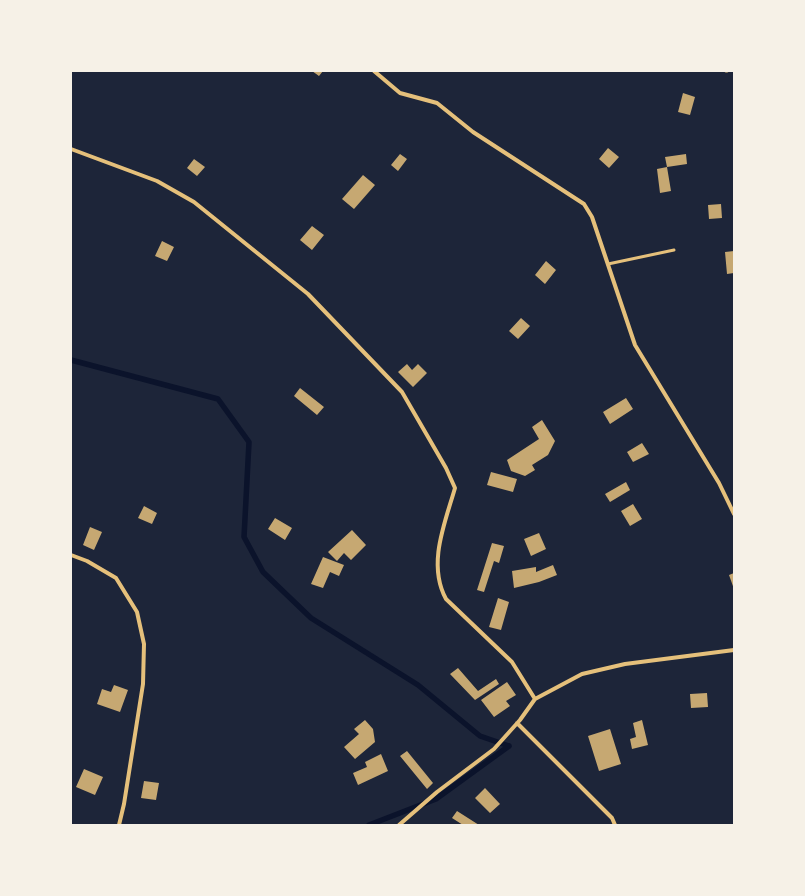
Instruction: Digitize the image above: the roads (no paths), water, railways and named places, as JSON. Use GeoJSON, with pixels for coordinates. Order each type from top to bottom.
{"type":"FeatureCollection","features":[{"type":"Feature","properties":{"kind":"street"},"geometry":{"type":"LineString","coordinates":[[374,71],[400,93],[437,103],[473,132],[584,204],[592,217],[635,345],[719,483],[734,514]]}},
{"type":"Feature","properties":{"kind":"street"},"geometry":{"type":"LineString","coordinates":[[71,149],[157,181],[194,202],[308,294],[402,392],[446,468],[455,488],[440,541],[437,571],[439,587],[446,599],[512,662],[535,699]]}},
{"type":"Feature","properties":{"kind":"street"},"geometry":{"type":"LineString","coordinates":[[71,555],[87,561],[116,578],[137,612],[144,644],[143,684],[119,825]]}},
{"type":"Feature","properties":{"kind":"street"},"geometry":{"type":"LineString","coordinates":[[399,825],[437,792],[494,749],[517,723],[535,699],[582,674],[625,664],[734,650]]}},
{"type":"Feature","properties":{"kind":"street"},"geometry":{"type":"LineString","coordinates":[[517,723],[612,818],[615,825]]}},
{"type":"Feature","properties":{"kind":"lane"},"geometry":{"type":"LineString","coordinates":[[608,264],[674,250]]}},
{"type":"Feature","properties":{"kind":"waterway"},"geometry":{"type":"LineString","coordinates":[[71,360],[218,399],[249,442],[244,537],[263,572],[311,618],[418,685],[480,736],[509,746]]}},
{"type":"Feature","properties":{"kind":"waterway"},"geometry":{"type":"LineString","coordinates":[[369,825],[436,799],[509,746]]}}]}
